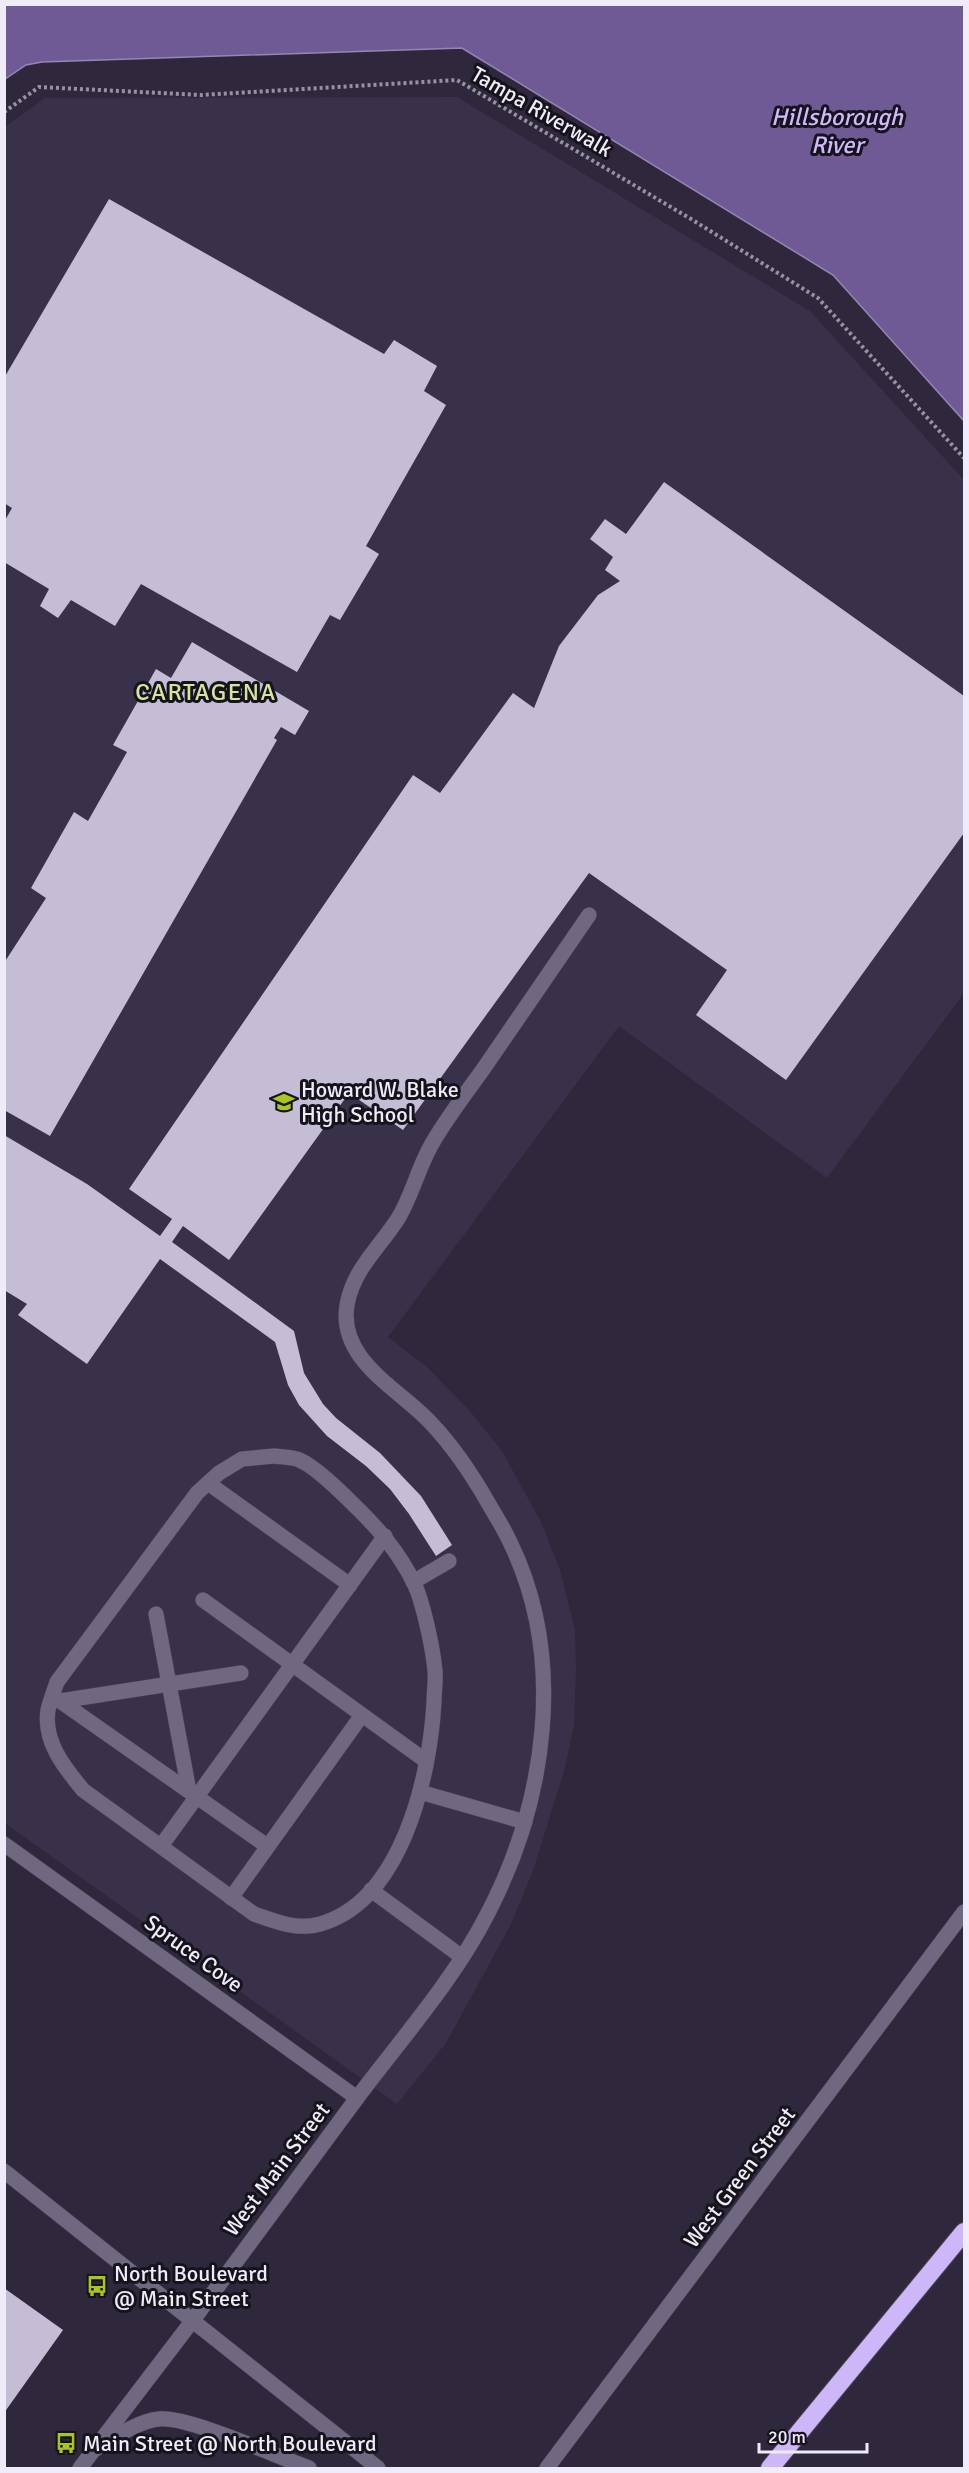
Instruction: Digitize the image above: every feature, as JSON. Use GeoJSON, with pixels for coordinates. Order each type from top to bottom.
{"type":"FeatureCollection","features":[{"type":"Feature","properties":{"kind":"highway"},"geometry":{"type":"LineString","coordinates":[[770,2469],[964,2232]]}},
{"type":"Feature","properties":{"kind":"street","name":"West Main Street"},"geometry":{"type":"LineString","coordinates":[[80,2469],[462,1957],[487,1916],[508,1870],[525,1822],[541,1749],[544,1693],[538,1628],[528,1590],[511,1543],[460,1458],[430,1421],[364,1363],[349,1337],[346,1306],[358,1272],[399,1216],[432,1143],[589,915]]}},
{"type":"Feature","properties":{"kind":"street"},"geometry":{"type":"LineString","coordinates":[[274,1456],[298,1460],[335,1485],[386,1536],[413,1582],[435,1672],[432,1731],[420,1792],[407,1833],[388,1867],[371,1890],[345,1913],[319,1925],[286,1925],[254,1914],[83,1790],[63,1766],[51,1741],[48,1710],[57,1699],[57,1682],[197,1493],[219,1473],[242,1459],[274,1456]]}},
{"type":"Feature","properties":{"kind":"street"},"geometry":{"type":"LineString","coordinates":[[208,1483],[350,1585]]}},
{"type":"Feature","properties":{"kind":"street"},"geometry":{"type":"LineString","coordinates":[[161,1846],[193,1794],[386,1536]]}},
{"type":"Feature","properties":{"kind":"street"},"geometry":{"type":"LineString","coordinates":[[413,1582],[449,1561]]}},
{"type":"Feature","properties":{"kind":"street"},"geometry":{"type":"LineString","coordinates":[[203,1600],[426,1761]]}},
{"type":"Feature","properties":{"kind":"street"},"geometry":{"type":"LineString","coordinates":[[156,1614],[193,1794]]}},
{"type":"Feature","properties":{"kind":"street"},"geometry":{"type":"LineString","coordinates":[[57,1699],[169,1685],[241,1673]]}},
{"type":"Feature","properties":{"kind":"street"},"geometry":{"type":"LineString","coordinates":[[57,1699],[267,1846]]}},
{"type":"Feature","properties":{"kind":"street"},"geometry":{"type":"LineString","coordinates":[[231,1898],[362,1714]]}},
{"type":"Feature","properties":{"kind":"street"},"geometry":{"type":"LineString","coordinates":[[420,1792],[525,1822]]}},
{"type":"Feature","properties":{"kind":"street","name":"Spruce Cove"},"geometry":{"type":"LineString","coordinates":[[4,1844],[357,2098]]}},
{"type":"Feature","properties":{"kind":"street"},"geometry":{"type":"LineString","coordinates":[[371,1890],[462,1957]]}},
{"type":"Feature","properties":{"kind":"street","name":"West Green Street"},"geometry":{"type":"LineString","coordinates":[[547,2469],[964,1912]]}},
{"type":"Feature","properties":{"kind":"street"},"geometry":{"type":"LineString","coordinates":[[4,2171],[378,2469]]}},
{"type":"Feature","properties":{"kind":"street"},"geometry":{"type":"LineString","coordinates":[[93,2451],[125,2431],[159,2419],[190,2423],[309,2469]]}},
{"type":"Feature","properties":{"kind":"path","name":"Tampa Riverwalk"},"geometry":{"type":"LineString","coordinates":[[4,112],[39,87],[201,95],[457,80],[691,219],[818,298],[964,458]]}},
{"type":"Feature","properties":{"kind":"shaded area","name":"Howard W. Blake High School"},"geometry":{"type":"Polygon","coordinates":[[[457,97],[810,311],[964,480],[964,993],[827,1178],[619,1026],[388,1337],[427,1367],[469,1410],[502,1451],[541,1522],[560,1570],[575,1630],[576,1667],[574,1724],[565,1768],[533,1871],[510,1926],[446,2043],[397,2104],[5,1823],[5,127],[45,98],[457,97]]]}},
{"type":"Feature","properties":{"kind":"water","name":"Hillsborough River"},"geometry":{"type":"Polygon","coordinates":[[[5,4],[964,5],[964,421],[833,275],[462,48],[42,62],[26,65],[5,79],[5,4]]]}},
{"type":"Feature","properties":{"kind":"building"},"geometry":{"type":"Polygon","coordinates":[[[109,199],[384,354],[394,340],[437,366],[424,391],[446,405],[366,546],[379,554],[340,620],[330,615],[297,672],[141,584],[115,626],[71,600],[58,618],[40,606],[49,589],[4,562],[4,522],[12,508],[4,503],[4,378],[109,199]]]}},
{"type":"Feature","properties":{"kind":"building"},"geometry":{"type":"Polygon","coordinates":[[[664,482],[964,696],[964,833],[786,1080],[696,1015],[727,970],[589,873],[403,1130],[349,1093],[229,1260],[183,1226],[172,1242],[294,1331],[304,1373],[323,1404],[336,1418],[380,1453],[421,1496],[452,1545],[436,1556],[390,1489],[366,1466],[327,1436],[299,1405],[288,1385],[275,1342],[160,1259],[87,1364],[18,1315],[27,1304],[4,1290],[4,1135],[87,1184],[160,1236],[172,1219],[129,1189],[413,775],[440,793],[513,693],[534,708],[559,646],[598,595],[620,581],[605,570],[613,557],[590,539],[605,519],[626,534],[664,482]]]}},
{"type":"Feature","properties":{"kind":"building"},"geometry":{"type":"Polygon","coordinates":[[[192,642],[309,711],[295,735],[281,727],[274,738],[277,740],[50,1136],[4,1110],[4,963],[46,898],[31,888],[74,812],[88,821],[127,752],[113,745],[156,669],[171,678],[192,642]]]}},
{"type":"Feature","properties":{"kind":"building"},"geometry":{"type":"Polygon","coordinates":[[[4,2288],[63,2330],[4,2413],[4,2288]]]}},
{"type":"Feature","properties":{"kind":"place","name":"Howard W. Blake High School"},"geometry":{"type":"Point","coordinates":[284,1102]}},
{"type":"Feature","properties":{"kind":"place","name":"North Boulevard @ Main Street"},"geometry":{"type":"Point","coordinates":[97,2286]}},
{"type":"Feature","properties":{"kind":"place","name":"Main Street @ North Boulevard"},"geometry":{"type":"Point","coordinates":[66,2443]}},
{"type":"Feature","properties":{"kind":"district","name":"CARTAGENA"},"geometry":{"type":"Point","coordinates":[206,692]}}]}
